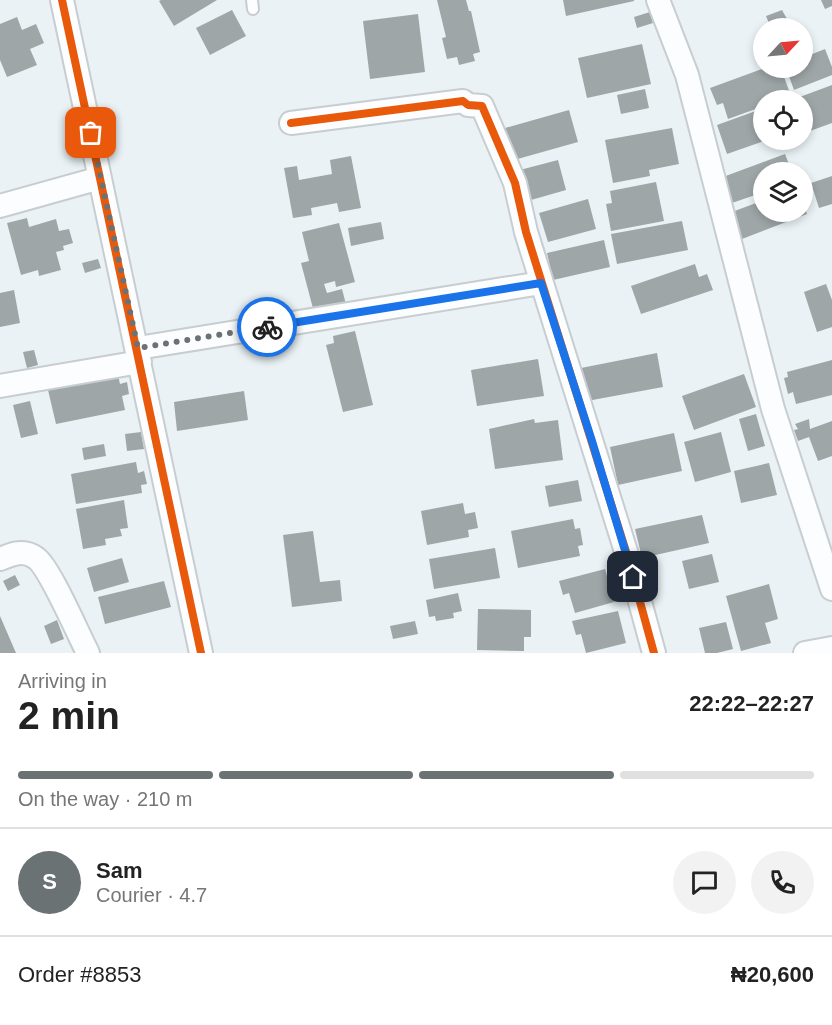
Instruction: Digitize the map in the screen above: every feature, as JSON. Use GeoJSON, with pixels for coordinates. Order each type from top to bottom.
{"type":"FeatureCollection","features":[{"type":"Feature","properties":{"kind":"street"},"geometry":{"type":"LineString","coordinates":[[62,0],[201,653]]}},
{"type":"Feature","properties":{"kind":"street"},"geometry":{"type":"LineString","coordinates":[[658,0],[687,75],[773,409],[832,589]]}},
{"type":"Feature","properties":{"kind":"street"},"geometry":{"type":"LineString","coordinates":[[291,123],[463,101],[468,105],[482,106],[515,183],[541,283],[628,558],[654,653]]}},
{"type":"Feature","properties":{"kind":"street"},"geometry":{"type":"LineString","coordinates":[[0,206],[100,178]]}},
{"type":"Feature","properties":{"kind":"street"},"geometry":{"type":"LineString","coordinates":[[0,386],[139,355],[541,283]]}},
{"type":"Feature","properties":{"kind":"street"},"geometry":{"type":"LineString","coordinates":[[0,559],[16,553],[37,558],[48,573],[88,653]]}},
{"type":"Feature","properties":{"kind":"street"},"geometry":{"type":"LineString","coordinates":[[806,653],[832,648]]}},
{"type":"Feature","properties":{"kind":"building"},"geometry":{"type":"Polygon","coordinates":[[[217,0],[174,26],[159,1],[217,0]]]}},
{"type":"Feature","properties":{"kind":"building"},"geometry":{"type":"Polygon","coordinates":[[[437,0],[466,0],[469,11],[471,11],[480,52],[473,54],[475,61],[459,65],[457,57],[447,59],[442,38],[446,37],[437,0]]]}},
{"type":"Feature","properties":{"kind":"building"},"geometry":{"type":"Polygon","coordinates":[[[563,0],[634,0],[634,1],[566,16],[563,0]]]}},
{"type":"Feature","properties":{"kind":"building"},"geometry":{"type":"Polygon","coordinates":[[[821,0],[832,0],[832,6],[825,9],[821,0]]]}},
{"type":"Feature","properties":{"kind":"building"},"geometry":{"type":"Polygon","coordinates":[[[232,10],[246,36],[210,55],[196,28],[232,10]]]}},
{"type":"Feature","properties":{"kind":"building"},"geometry":{"type":"Polygon","coordinates":[[[782,10],[786,18],[767,18],[766,16],[782,10]]]}},
{"type":"Feature","properties":{"kind":"building"},"geometry":{"type":"Polygon","coordinates":[[[650,12],[653,23],[637,28],[634,17],[650,12]]]}},
{"type":"Feature","properties":{"kind":"building"},"geometry":{"type":"Polygon","coordinates":[[[418,14],[425,72],[370,79],[363,21],[418,14]]]}},
{"type":"Feature","properties":{"kind":"building"},"geometry":{"type":"Polygon","coordinates":[[[17,17],[22,30],[36,24],[44,43],[30,49],[37,65],[7,77],[0,60],[0,24],[17,17]]]}},
{"type":"Feature","properties":{"kind":"building"},"geometry":{"type":"Polygon","coordinates":[[[642,44],[651,84],[587,98],[578,58],[642,44]]]}},
{"type":"Feature","properties":{"kind":"building"},"geometry":{"type":"Polygon","coordinates":[[[825,49],[832,67],[832,75],[794,90],[790,78],[813,78],[813,54],[825,49]]]}},
{"type":"Feature","properties":{"kind":"building"},"geometry":{"type":"Polygon","coordinates":[[[753,72],[753,78],[784,78],[789,90],[753,90],[753,110],[728,119],[723,103],[717,105],[710,88],[753,72]]]}},
{"type":"Feature","properties":{"kind":"building"},"geometry":{"type":"Polygon","coordinates":[[[832,85],[832,123],[813,130],[813,92],[832,85]]]}},
{"type":"Feature","properties":{"kind":"building"},"geometry":{"type":"Polygon","coordinates":[[[645,89],[649,108],[621,114],[617,95],[645,89]]]}},
{"type":"Feature","properties":{"kind":"building"},"geometry":{"type":"Polygon","coordinates":[[[569,110],[578,142],[514,160],[505,128],[569,110]]]}},
{"type":"Feature","properties":{"kind":"building"},"geometry":{"type":"Polygon","coordinates":[[[753,112],[753,145],[727,154],[717,125],[753,112]]]}},
{"type":"Feature","properties":{"kind":"building"},"geometry":{"type":"Polygon","coordinates":[[[672,128],[679,164],[649,170],[650,176],[613,183],[605,140],[672,128]]]}},
{"type":"Feature","properties":{"kind":"building"},"geometry":{"type":"Polygon","coordinates":[[[785,154],[788,162],[763,162],[785,154]]]}},
{"type":"Feature","properties":{"kind":"building"},"geometry":{"type":"Polygon","coordinates":[[[351,156],[361,208],[339,212],[337,203],[311,208],[312,215],[293,218],[284,168],[297,166],[299,180],[332,174],[330,160],[351,156]]]}},
{"type":"Feature","properties":{"kind":"building"},"geometry":{"type":"Polygon","coordinates":[[[558,160],[566,190],[524,202],[516,171],[558,160]]]}},
{"type":"Feature","properties":{"kind":"building"},"geometry":{"type":"Polygon","coordinates":[[[753,166],[753,196],[729,204],[723,177],[753,166]]]}},
{"type":"Feature","properties":{"kind":"building"},"geometry":{"type":"Polygon","coordinates":[[[832,176],[832,204],[819,208],[813,182],[832,176]]]}},
{"type":"Feature","properties":{"kind":"building"},"geometry":{"type":"Polygon","coordinates":[[[656,182],[664,221],[611,231],[606,204],[612,203],[610,191],[656,182]]]}},
{"type":"Feature","properties":{"kind":"building"},"geometry":{"type":"Polygon","coordinates":[[[588,199],[596,229],[548,242],[539,213],[588,199]]]}},
{"type":"Feature","properties":{"kind":"building"},"geometry":{"type":"Polygon","coordinates":[[[753,204],[753,222],[786,222],[742,239],[732,212],[753,204]]]}},
{"type":"Feature","properties":{"kind":"building"},"geometry":{"type":"Polygon","coordinates":[[[27,218],[29,227],[56,219],[59,231],[69,229],[73,243],[63,246],[64,250],[56,252],[61,270],[39,276],[38,270],[21,275],[7,223],[27,218]]]}},
{"type":"Feature","properties":{"kind":"building"},"geometry":{"type":"Polygon","coordinates":[[[682,221],[688,250],[617,264],[611,234],[682,221]]]}},
{"type":"Feature","properties":{"kind":"building"},"geometry":{"type":"Polygon","coordinates":[[[381,222],[384,239],[351,246],[348,228],[381,222]]]}},
{"type":"Feature","properties":{"kind":"building"},"geometry":{"type":"Polygon","coordinates":[[[339,223],[355,282],[336,287],[335,281],[324,284],[327,293],[342,289],[347,308],[315,316],[301,263],[309,261],[302,232],[339,223]]]}},
{"type":"Feature","properties":{"kind":"building"},"geometry":{"type":"Polygon","coordinates":[[[604,240],[610,267],[553,280],[547,253],[604,240]]]}},
{"type":"Feature","properties":{"kind":"building"},"geometry":{"type":"Polygon","coordinates":[[[98,259],[101,268],[85,273],[82,263],[98,259]]]}},
{"type":"Feature","properties":{"kind":"building"},"geometry":{"type":"Polygon","coordinates":[[[695,264],[699,277],[707,274],[713,290],[641,314],[631,286],[695,264]]]}},
{"type":"Feature","properties":{"kind":"building"},"geometry":{"type":"Polygon","coordinates":[[[826,284],[832,300],[832,327],[817,332],[804,292],[826,284]]]}},
{"type":"Feature","properties":{"kind":"building"},"geometry":{"type":"Polygon","coordinates":[[[14,290],[20,323],[0,327],[0,293],[14,290]]]}},
{"type":"Feature","properties":{"kind":"building"},"geometry":{"type":"Polygon","coordinates":[[[355,331],[373,405],[343,412],[326,345],[334,343],[333,336],[355,331]]]}},
{"type":"Feature","properties":{"kind":"building"},"geometry":{"type":"Polygon","coordinates":[[[34,350],[38,365],[27,368],[23,352],[34,350]]]}},
{"type":"Feature","properties":{"kind":"building"},"geometry":{"type":"Polygon","coordinates":[[[657,353],[663,387],[587,401],[581,368],[657,353]]]}},
{"type":"Feature","properties":{"kind":"building"},"geometry":{"type":"Polygon","coordinates":[[[538,359],[544,396],[477,406],[471,370],[538,359]]]}},
{"type":"Feature","properties":{"kind":"building"},"geometry":{"type":"Polygon","coordinates":[[[832,360],[832,395],[796,404],[793,392],[788,394],[784,378],[788,377],[787,372],[832,360]]]}},
{"type":"Feature","properties":{"kind":"building"},"geometry":{"type":"Polygon","coordinates":[[[744,374],[756,407],[694,430],[682,396],[744,374]]]}},
{"type":"Feature","properties":{"kind":"building"},"geometry":{"type":"Polygon","coordinates":[[[118,375],[120,384],[127,382],[129,394],[122,396],[125,410],[56,424],[48,390],[118,375]]]}},
{"type":"Feature","properties":{"kind":"building"},"geometry":{"type":"Polygon","coordinates":[[[244,391],[248,420],[177,431],[174,402],[244,391]]]}},
{"type":"Feature","properties":{"kind":"building"},"geometry":{"type":"Polygon","coordinates":[[[30,401],[38,434],[21,438],[13,405],[30,401]]]}},
{"type":"Feature","properties":{"kind":"building"},"geometry":{"type":"Polygon","coordinates":[[[756,414],[765,446],[748,451],[739,419],[756,414]]]}},
{"type":"Feature","properties":{"kind":"building"},"geometry":{"type":"Polygon","coordinates":[[[534,419],[535,423],[558,420],[563,460],[495,469],[489,429],[534,419]]]}},
{"type":"Feature","properties":{"kind":"building"},"geometry":{"type":"Polygon","coordinates":[[[809,419],[810,429],[832,421],[832,456],[818,461],[809,437],[798,441],[794,430],[798,429],[795,424],[809,419]]]}},
{"type":"Feature","properties":{"kind":"building"},"geometry":{"type":"Polygon","coordinates":[[[141,432],[144,449],[127,451],[125,434],[141,432]]]}},
{"type":"Feature","properties":{"kind":"building"},"geometry":{"type":"Polygon","coordinates":[[[721,432],[731,472],[695,482],[684,442],[721,432]]]}},
{"type":"Feature","properties":{"kind":"building"},"geometry":{"type":"Polygon","coordinates":[[[674,433],[682,471],[618,485],[610,447],[674,433]]]}},
{"type":"Feature","properties":{"kind":"building"},"geometry":{"type":"Polygon","coordinates":[[[104,444],[106,456],[84,460],[82,448],[104,444]]]}},
{"type":"Feature","properties":{"kind":"building"},"geometry":{"type":"Polygon","coordinates":[[[136,462],[138,473],[144,471],[147,484],[141,485],[142,493],[76,504],[71,474],[136,462]]]}},
{"type":"Feature","properties":{"kind":"building"},"geometry":{"type":"Polygon","coordinates":[[[769,463],[777,495],[741,503],[734,471],[769,463]]]}},
{"type":"Feature","properties":{"kind":"building"},"geometry":{"type":"Polygon","coordinates":[[[578,480],[582,501],[549,507],[545,486],[578,480]]]}},
{"type":"Feature","properties":{"kind":"building"},"geometry":{"type":"Polygon","coordinates":[[[124,500],[128,528],[120,529],[122,536],[105,539],[106,545],[83,549],[76,509],[124,500]]]}},
{"type":"Feature","properties":{"kind":"building"},"geometry":{"type":"Polygon","coordinates":[[[463,503],[465,514],[475,512],[478,528],[468,530],[469,537],[427,545],[421,511],[463,503]]]}},
{"type":"Feature","properties":{"kind":"building"},"geometry":{"type":"Polygon","coordinates":[[[702,515],[709,543],[642,558],[635,529],[702,515]]]}},
{"type":"Feature","properties":{"kind":"building"},"geometry":{"type":"Polygon","coordinates":[[[573,519],[575,529],[580,528],[583,545],[578,546],[580,556],[518,568],[511,531],[573,519]]]}},
{"type":"Feature","properties":{"kind":"building"},"geometry":{"type":"Polygon","coordinates":[[[313,531],[320,582],[340,580],[342,601],[292,607],[283,535],[313,531]]]}},
{"type":"Feature","properties":{"kind":"building"},"geometry":{"type":"Polygon","coordinates":[[[495,548],[500,578],[434,589],[429,559],[495,548]]]}},
{"type":"Feature","properties":{"kind":"building"},"geometry":{"type":"Polygon","coordinates":[[[712,554],[719,582],[689,589],[682,561],[712,554]]]}},
{"type":"Feature","properties":{"kind":"building"},"geometry":{"type":"Polygon","coordinates":[[[122,558],[129,582],[94,592],[87,568],[122,558]]]}},
{"type":"Feature","properties":{"kind":"building"},"geometry":{"type":"Polygon","coordinates":[[[605,569],[614,602],[575,613],[569,593],[563,595],[559,581],[605,569]]]}},
{"type":"Feature","properties":{"kind":"building"},"geometry":{"type":"Polygon","coordinates":[[[15,575],[20,585],[8,591],[3,581],[15,575]]]}},
{"type":"Feature","properties":{"kind":"building"},"geometry":{"type":"Polygon","coordinates":[[[164,581],[171,607],[105,624],[98,597],[164,581]]]}},
{"type":"Feature","properties":{"kind":"building"},"geometry":{"type":"Polygon","coordinates":[[[769,584],[778,619],[765,623],[771,643],[741,651],[726,596],[769,584]]]}},
{"type":"Feature","properties":{"kind":"building"},"geometry":{"type":"Polygon","coordinates":[[[458,593],[462,611],[453,613],[454,618],[436,621],[435,616],[429,617],[426,600],[458,593]]]}},
{"type":"Feature","properties":{"kind":"building"},"geometry":{"type":"Polygon","coordinates":[[[478,609],[531,610],[531,637],[524,637],[524,651],[477,650],[478,609]]]}},
{"type":"Feature","properties":{"kind":"building"},"geometry":{"type":"Polygon","coordinates":[[[618,611],[626,643],[586,653],[581,634],[576,635],[572,621],[618,611]]]}},
{"type":"Feature","properties":{"kind":"building"},"geometry":{"type":"Polygon","coordinates":[[[0,616],[16,653],[0,653],[0,616]]]}},
{"type":"Feature","properties":{"kind":"building"},"geometry":{"type":"Polygon","coordinates":[[[57,620],[64,639],[51,644],[44,626],[57,620]]]}},
{"type":"Feature","properties":{"kind":"building"},"geometry":{"type":"Polygon","coordinates":[[[415,621],[418,634],[393,639],[390,626],[415,621]]]}},
{"type":"Feature","properties":{"kind":"building"},"geometry":{"type":"Polygon","coordinates":[[[726,622],[733,649],[705,653],[699,628],[726,622]]]}},
{"type":"Feature","properties":{"kind":"cycle path"},"geometry":{"type":"LineString","coordinates":[[62,0],[201,653]]}},
{"type":"Feature","properties":{"kind":"cycle path"},"geometry":{"type":"LineString","coordinates":[[291,123],[463,101],[468,105],[482,106],[515,183],[526,232],[628,558],[654,653]]}},
{"type":"Feature","properties":{"kind":"way so far"},"geometry":{"type":"LineString","coordinates":[[91,133],[138,348],[267,327]]}},
{"type":"Feature","properties":{"kind":"route"},"geometry":{"type":"LineString","coordinates":[[267,327],[541,283],[633,577]]}}]}
